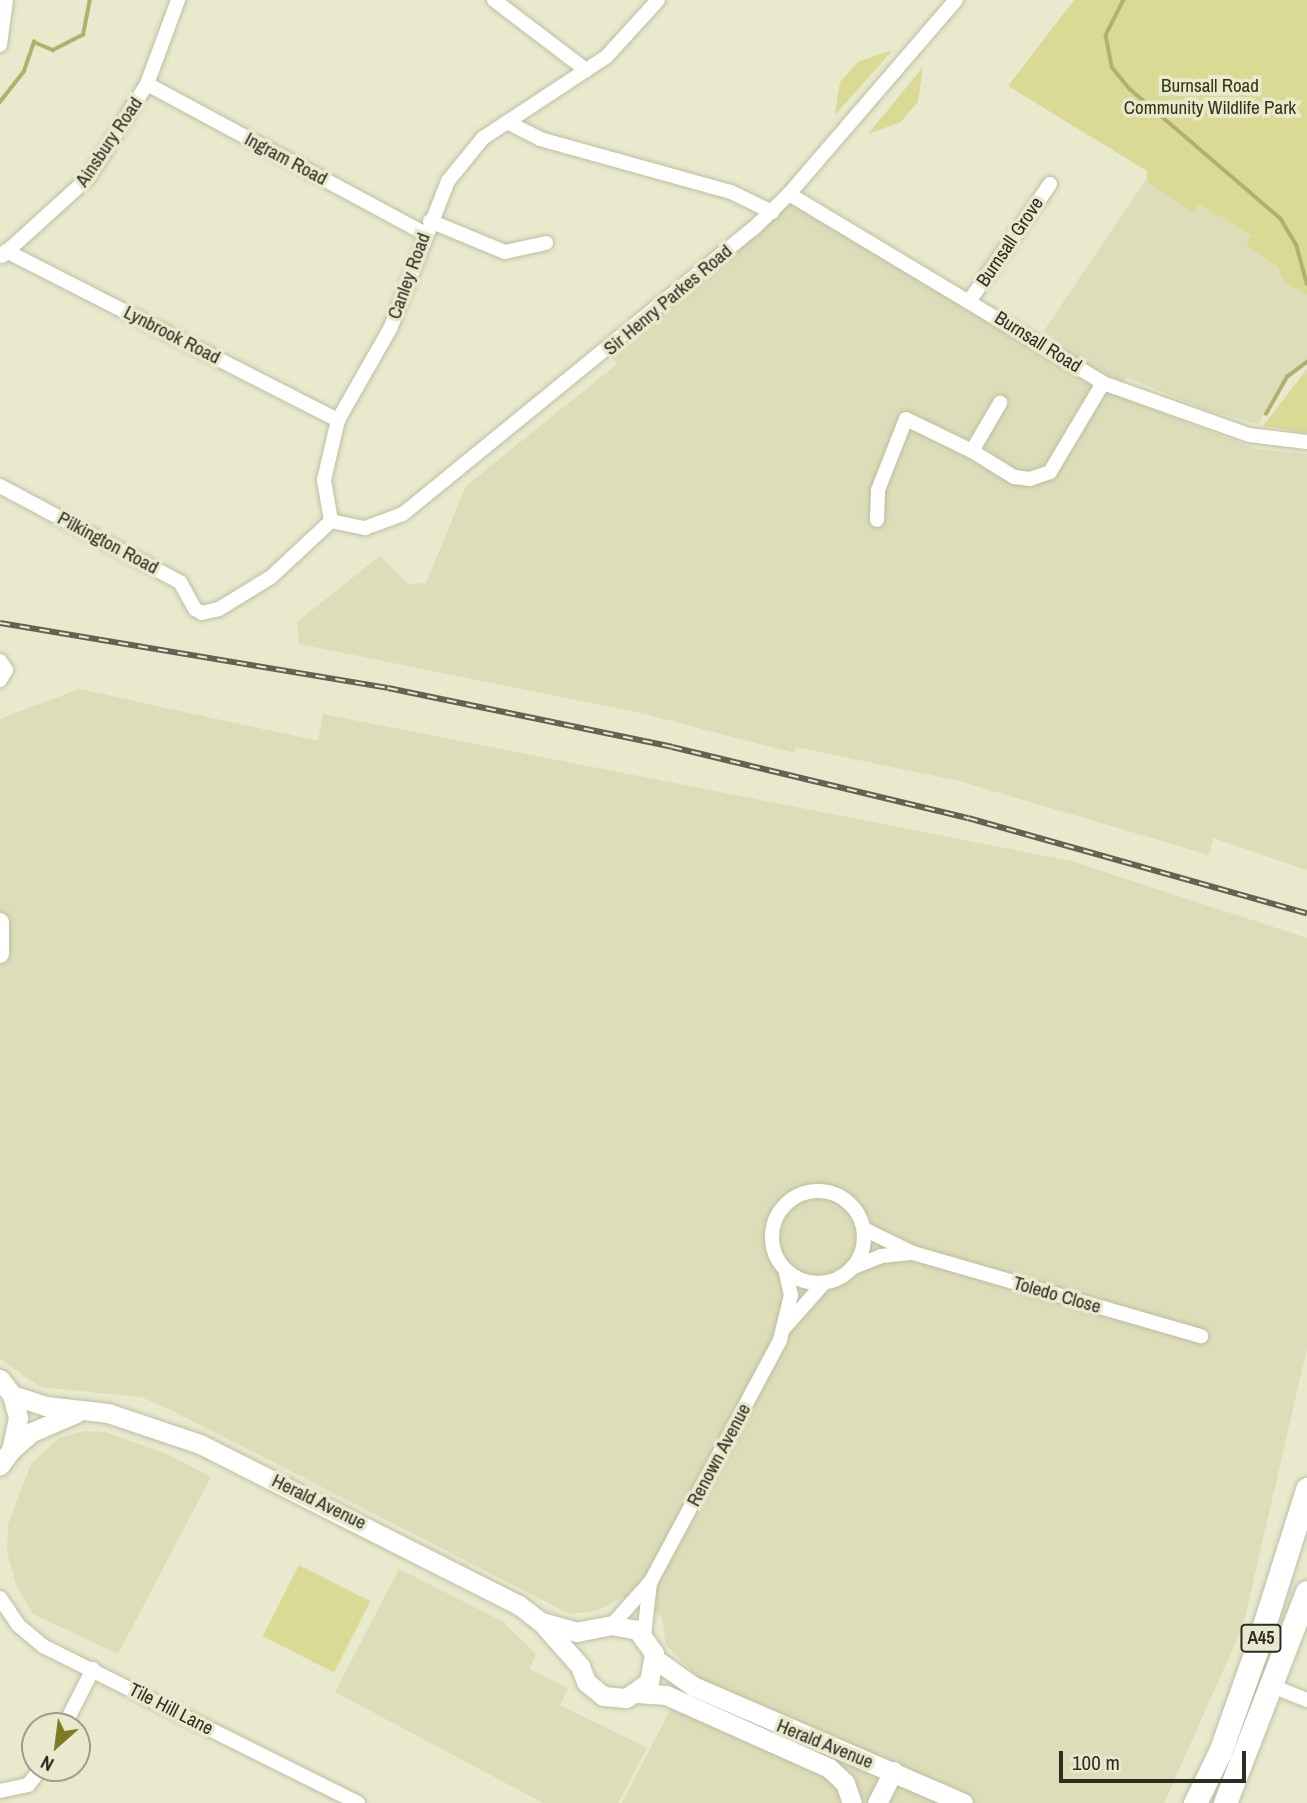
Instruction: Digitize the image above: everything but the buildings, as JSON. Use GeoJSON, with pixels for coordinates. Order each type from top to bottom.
{"type":"FeatureCollection","features":[{"type":"Feature","properties":{"kind":"highway","name":"A45"},"geometry":{"type":"LineString","coordinates":[[1195,1803],[1220,1752],[1256,1651],[1307,1489]]}},
{"type":"Feature","properties":{"kind":"highway","name":"A45"},"geometry":{"type":"LineString","coordinates":[[1225,1803],[1307,1592]]}},
{"type":"Feature","properties":{"kind":"main road"},"geometry":{"type":"LineString","coordinates":[[0,1379],[12,1395],[18,1418],[3,1461]]}},
{"type":"Feature","properties":{"kind":"main road","name":"Herald Avenue"},"geometry":{"type":"LineString","coordinates":[[12,1395],[46,1406],[133,1419],[200,1444],[480,1583],[541,1622],[565,1631],[629,1626],[644,1635],[655,1659],[693,1686],[959,1802]]}},
{"type":"Feature","properties":{"kind":"main road"},"geometry":{"type":"LineString","coordinates":[[3,1461],[58,1418],[85,1410]]}},
{"type":"Feature","properties":{"kind":"main road","name":"Herald Avenue"},"geometry":{"type":"LineString","coordinates":[[541,1622],[580,1666],[586,1682],[603,1696],[614,1699],[638,1693],[666,1695],[829,1768],[845,1783],[852,1803]]}},
{"type":"Feature","properties":{"kind":"main road"},"geometry":{"type":"LineString","coordinates":[[580,1666],[584,1645],[605,1627]]}},
{"type":"Feature","properties":{"kind":"main road"},"geometry":{"type":"LineString","coordinates":[[638,1693],[653,1675],[655,1659]]}},
{"type":"Feature","properties":{"kind":"main road"},"geometry":{"type":"LineString","coordinates":[[877,1803],[893,1771]]}},
{"type":"Feature","properties":{"kind":"main road"},"geometry":{"type":"LineString","coordinates":[[930,1803],[959,1802]]}},
{"type":"Feature","properties":{"kind":"street"},"geometry":{"type":"LineString","coordinates":[[0,45],[6,0]]}},
{"type":"Feature","properties":{"kind":"street","name":"Ainsbury Road"},"geometry":{"type":"LineString","coordinates":[[3,254],[88,178],[148,84],[178,0]]}},
{"type":"Feature","properties":{"kind":"street"},"geometry":{"type":"LineString","coordinates":[[494,0],[586,71]]}},
{"type":"Feature","properties":{"kind":"street","name":"Canley Road"},"geometry":{"type":"LineString","coordinates":[[331,521],[324,480],[338,420],[390,329],[427,227],[464,157],[508,122],[606,57],[658,0]]}},
{"type":"Feature","properties":{"kind":"street","name":"Sir Henry Parkes Road"},"geometry":{"type":"LineString","coordinates":[[331,521],[365,527],[403,514],[772,212],[956,0]]}},
{"type":"Feature","properties":{"kind":"street","name":"Ingram Road"},"geometry":{"type":"LineString","coordinates":[[148,84],[427,227],[505,252],[546,243]]}},
{"type":"Feature","properties":{"kind":"street"},"geometry":{"type":"LineString","coordinates":[[508,122],[540,139],[731,192],[772,212]]}},
{"type":"Feature","properties":{"kind":"street","name":"Burnsall Grove"},"geometry":{"type":"LineString","coordinates":[[970,300],[1050,184]]}},
{"type":"Feature","properties":{"kind":"street","name":"Burnsall Road"},"geometry":{"type":"LineString","coordinates":[[789,194],[970,300],[1103,383],[1249,435],[1307,442]]}},
{"type":"Feature","properties":{"kind":"street","name":"Lynbrook Road"},"geometry":{"type":"LineString","coordinates":[[3,254],[338,420]]}},
{"type":"Feature","properties":{"kind":"street"},"geometry":{"type":"LineString","coordinates":[[877,520],[878,490],[906,419],[972,451],[1014,477],[1045,475],[1103,383]]}},
{"type":"Feature","properties":{"kind":"street"},"geometry":{"type":"LineString","coordinates":[[972,451],[1000,403]]}},
{"type":"Feature","properties":{"kind":"street","name":"Pilkington Road"},"geometry":{"type":"LineString","coordinates":[[0,486],[180,582],[195,608],[202,613],[219,609],[278,572],[331,521]]}},
{"type":"Feature","properties":{"kind":"street"},"geometry":{"type":"LineString","coordinates":[[0,662],[6,670],[0,680]]}},
{"type":"Feature","properties":{"kind":"street"},"geometry":{"type":"LineString","coordinates":[[0,922],[0,954]]}},
{"type":"Feature","properties":{"kind":"street"},"geometry":{"type":"LineString","coordinates":[[812,1191],[836,1194],[856,1210],[864,1229],[864,1243],[854,1267],[823,1284],[809,1283],[785,1270],[776,1257],[772,1230],[792,1198],[812,1191]]}},
{"type":"Feature","properties":{"kind":"street","name":"Toledo Close"},"geometry":{"type":"LineString","coordinates":[[864,1229],[913,1253],[1201,1336]]}},
{"type":"Feature","properties":{"kind":"street","name":"Toledo Close"},"geometry":{"type":"LineString","coordinates":[[854,1267],[881,1256],[913,1253]]}},
{"type":"Feature","properties":{"kind":"street","name":"Renown Avenue"},"geometry":{"type":"LineString","coordinates":[[784,1328],[791,1295],[785,1270]]}},
{"type":"Feature","properties":{"kind":"street","name":"Renown Avenue"},"geometry":{"type":"LineString","coordinates":[[605,1627],[651,1581],[784,1328],[823,1284]]}},
{"type":"Feature","properties":{"kind":"street","name":"Renown Avenue"},"geometry":{"type":"LineString","coordinates":[[644,1635],[651,1581]]}},
{"type":"Feature","properties":{"kind":"street","name":"Tile Hill Lane"},"geometry":{"type":"LineString","coordinates":[[0,1598],[29,1636],[358,1803]]}},
{"type":"Feature","properties":{"kind":"street"},"geometry":{"type":"LineString","coordinates":[[71,1712],[93,1669]]}},
{"type":"Feature","properties":{"kind":"street"},"geometry":{"type":"LineString","coordinates":[[1272,1686],[1307,1700]]}},
{"type":"Feature","properties":{"kind":"street"},"geometry":{"type":"LineString","coordinates":[[0,1791],[28,1785],[30,1782]]}},
{"type":"Feature","properties":{"kind":"shaded area"},"geometry":{"type":"Polygon","coordinates":[[[1149,175],[1193,212],[1200,204],[1252,236],[1247,245],[1277,266],[1285,283],[1307,295],[1307,362],[1287,377],[1258,424],[1203,409],[1126,377],[1116,395],[1255,449],[1307,454],[1307,870],[1213,838],[1209,855],[959,781],[796,747],[794,753],[645,714],[299,644],[297,622],[380,556],[408,584],[426,583],[466,486],[617,364],[607,351],[789,194],[1037,341],[1149,175]]]}},
{"type":"Feature","properties":{"kind":"shaded area"},"geometry":{"type":"Polygon","coordinates":[[[79,689],[318,741],[323,714],[1071,861],[1307,938],[1307,1348],[1243,1626],[1164,1803],[622,1803],[691,1670],[666,1645],[662,1617],[623,1597],[596,1611],[570,1614],[171,1410],[141,1397],[40,1387],[0,1359],[0,719],[79,689]]]}},
{"type":"Feature","properties":{"kind":"shaded area"},"geometry":{"type":"Polygon","coordinates":[[[84,1431],[105,1432],[167,1454],[211,1477],[118,1654],[33,1614],[16,1585],[7,1552],[8,1524],[31,1464],[59,1438],[84,1431]]]}},
{"type":"Feature","properties":{"kind":"shaded area"},"geometry":{"type":"Polygon","coordinates":[[[399,1569],[502,1621],[536,1654],[530,1669],[568,1688],[560,1705],[647,1748],[618,1803],[543,1803],[335,1692],[399,1569]]]}},
{"type":"Feature","properties":{"kind":"green space","name":"Burnsall Road Community Wildlife Park"},"geometry":{"type":"Polygon","coordinates":[[[1074,0],[1307,0],[1307,295],[1285,283],[1277,266],[1246,245],[1252,236],[1200,204],[1193,212],[1148,182],[1147,171],[1008,86],[1074,0]]]}},
{"type":"Feature","properties":{"kind":"green space"},"geometry":{"type":"Polygon","coordinates":[[[891,52],[835,115],[840,82],[858,62],[891,52]]]}},
{"type":"Feature","properties":{"kind":"green space"},"geometry":{"type":"Polygon","coordinates":[[[923,67],[918,102],[901,122],[868,134],[923,67]]]}},
{"type":"Feature","properties":{"kind":"green space"},"geometry":{"type":"Polygon","coordinates":[[[1307,369],[1307,433],[1263,426],[1307,369]]]}},
{"type":"Feature","properties":{"kind":"green space"},"geometry":{"type":"Polygon","coordinates":[[[299,1565],[370,1601],[334,1673],[263,1636],[299,1565]]]}},
{"type":"Feature","properties":{"kind":"waterway"},"geometry":{"type":"LineString","coordinates":[[0,102],[24,71],[34,42],[53,50],[83,35],[90,0]]}},
{"type":"Feature","properties":{"kind":"waterway"},"geometry":{"type":"LineString","coordinates":[[1124,0],[1106,35],[1112,67],[1130,89],[1281,219],[1297,246],[1307,284]]}},
{"type":"Feature","properties":{"kind":"waterway"},"geometry":{"type":"LineString","coordinates":[[1266,414],[1287,377],[1307,362]]}},
{"type":"Feature","properties":{"kind":"railway"},"geometry":{"type":"LineString","coordinates":[[0,623],[388,688],[672,747],[968,818],[1307,913]]}}]}
